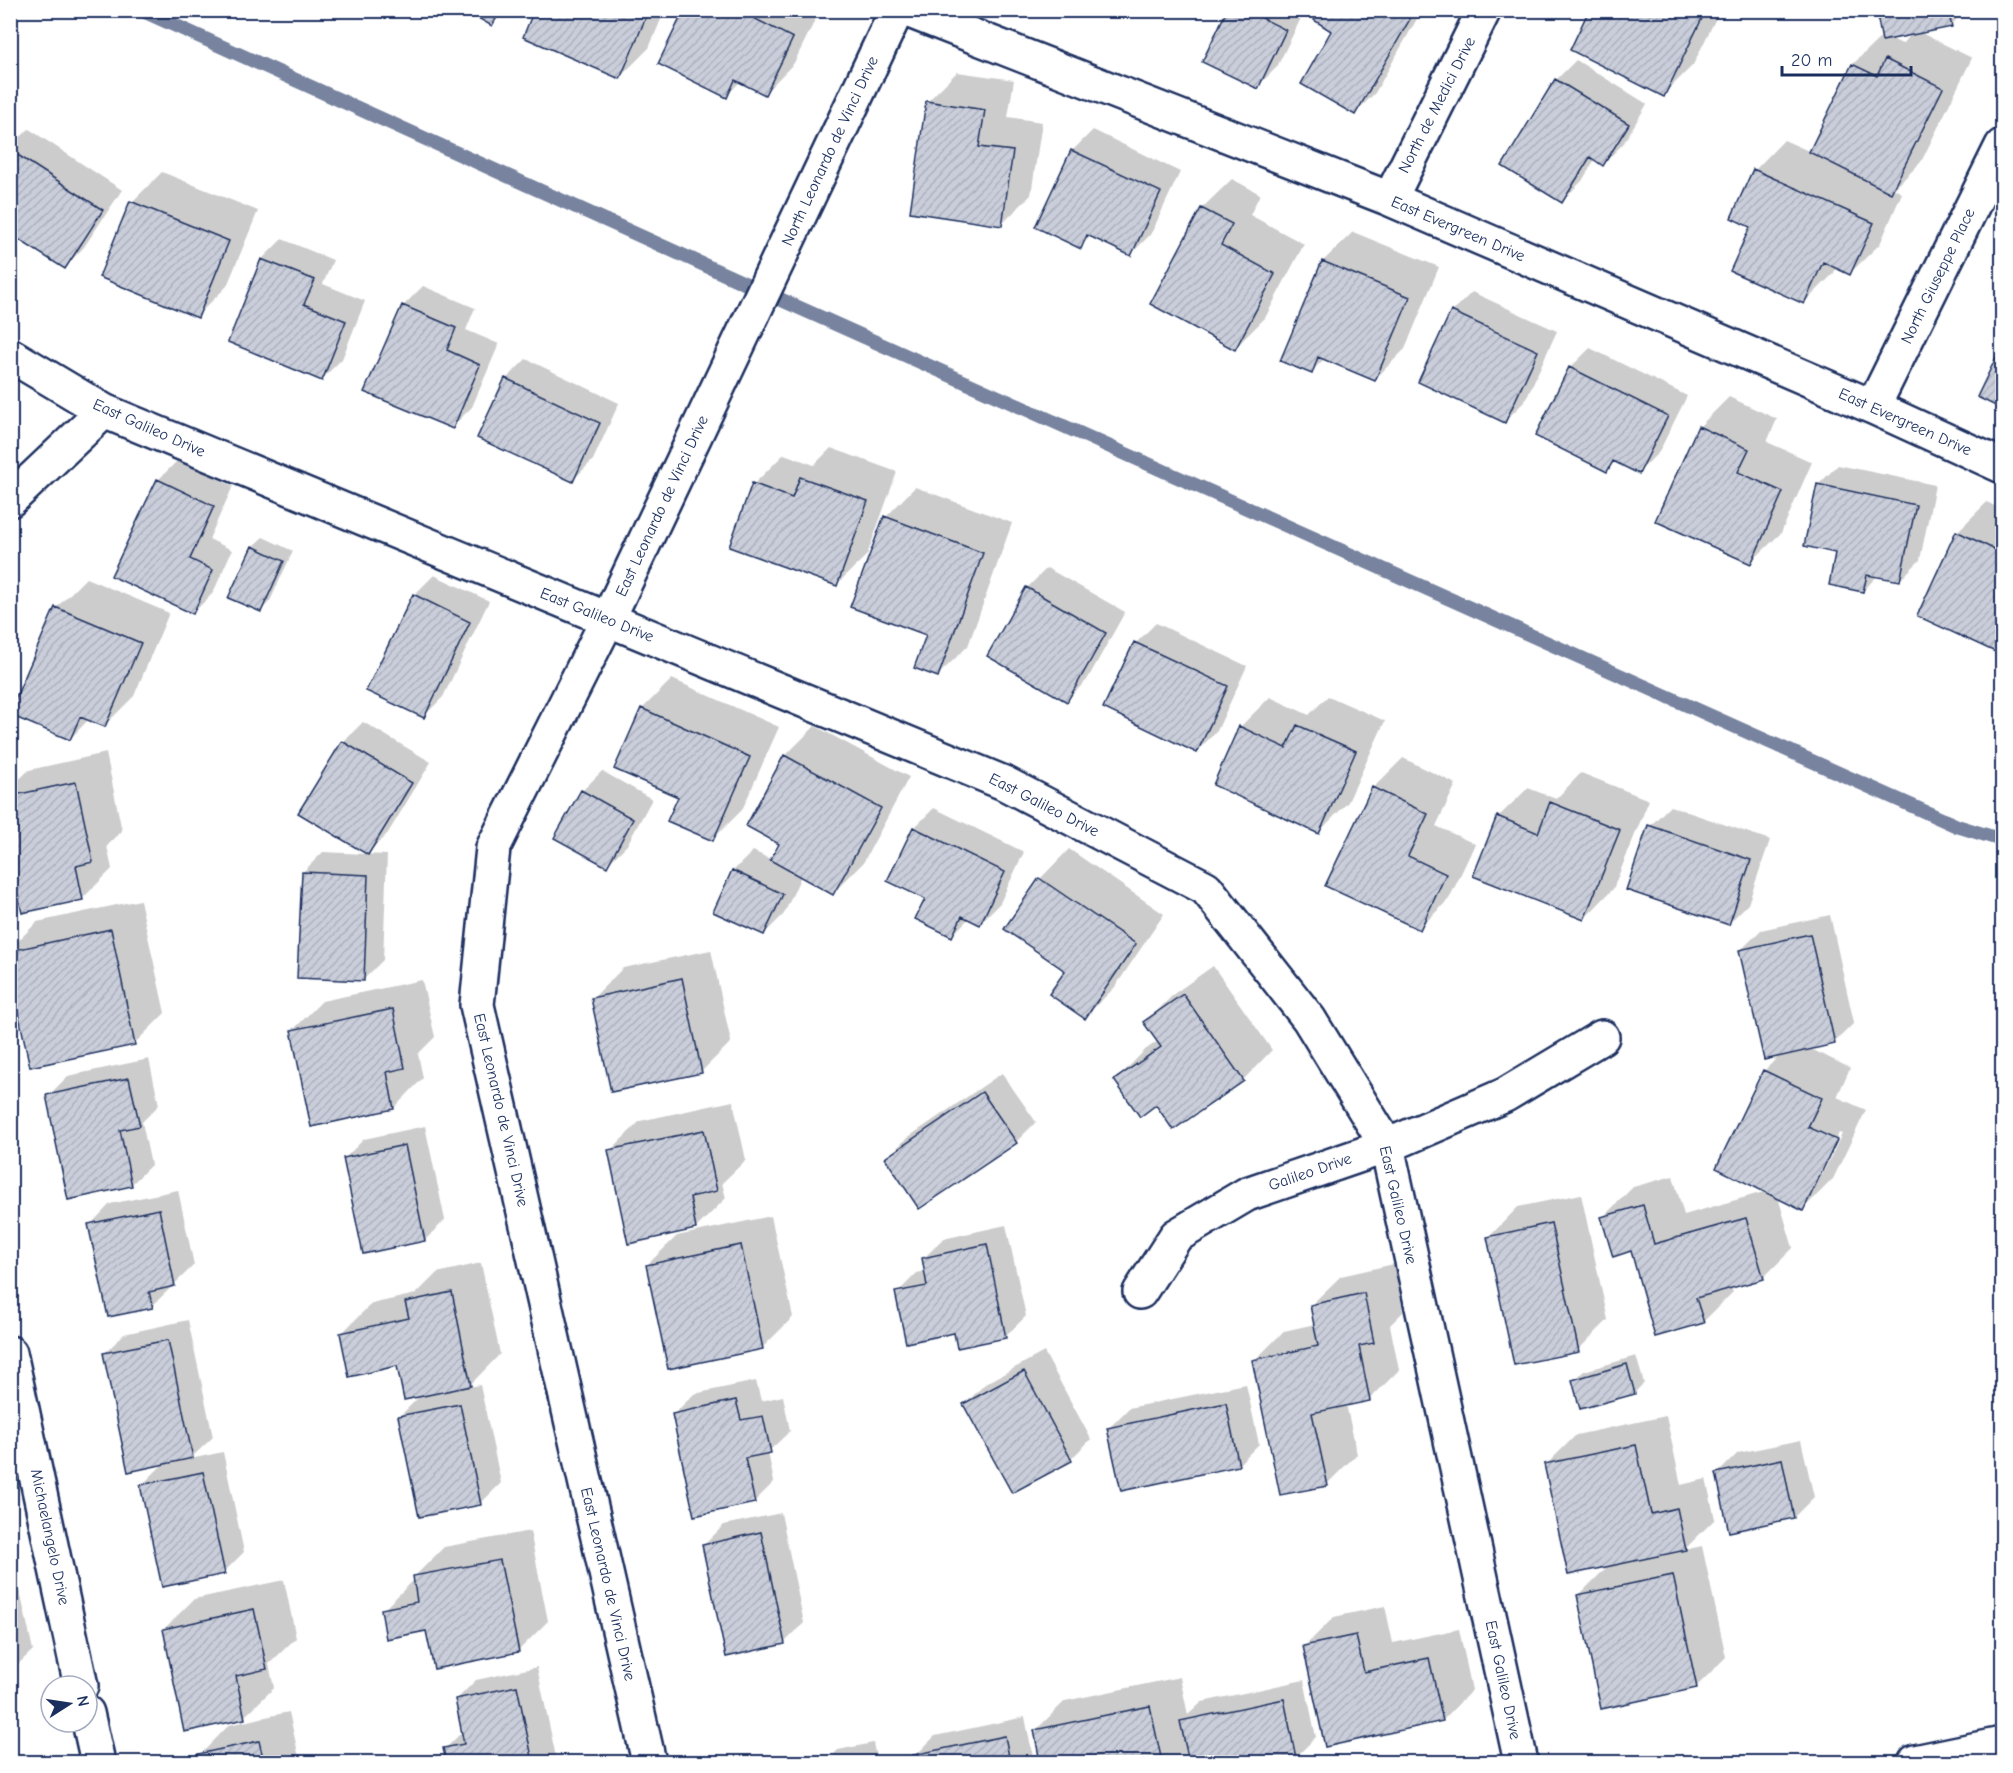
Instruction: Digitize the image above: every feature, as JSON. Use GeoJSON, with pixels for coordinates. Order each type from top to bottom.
{"type":"FeatureCollection","features":[{"type":"Feature","properties":{"kind":"street","name":"North Leonardo de Vinci Drive"},"geometry":{"type":"LineString","coordinates":[[764,292],[897,10]]}},
{"type":"Feature","properties":{"kind":"street","name":"East Evergreen Drive"},"geometry":{"type":"LineString","coordinates":[[906,10],[1390,199],[1873,406],[2002,466]]}},
{"type":"Feature","properties":{"kind":"street","name":"North de Medici Drive"},"geometry":{"type":"LineString","coordinates":[[1390,199],[1484,10]]}},
{"type":"Feature","properties":{"kind":"street","name":"North Giuseppe Place"},"geometry":{"type":"LineString","coordinates":[[1873,406],[2002,146]]}},
{"type":"Feature","properties":{"kind":"street","name":"East Leonardo de Vinci Drive"},"geometry":{"type":"LineString","coordinates":[[649,1762],[477,1005],[493,848],[608,619],[764,292]]}},
{"type":"Feature","properties":{"kind":"street","name":"East Galileo Drive"},"geometry":{"type":"LineString","coordinates":[[10,355],[104,411],[1004,783],[1206,888],[1309,1019],[1387,1146],[1521,1762]]}},
{"type":"Feature","properties":{"kind":"street"},"geometry":{"type":"LineString","coordinates":[[10,500],[104,411]]}},
{"type":"Feature","properties":{"kind":"street","name":"Galileo Drive"},"geometry":{"type":"LineString","coordinates":[[1140,1292],[1176,1236],[1247,1194],[1387,1146],[1505,1095],[1602,1037]]}},
{"type":"Feature","properties":{"kind":"street","name":"Michaelangelo Drive"},"geometry":{"type":"LineString","coordinates":[[10,1353],[78,1674]]}},
{"type":"Feature","properties":{"kind":"street"},"geometry":{"type":"LineString","coordinates":[[92,1734],[98,1762]]}},
{"type":"Feature","properties":{"kind":"street"},"geometry":{"type":"LineString","coordinates":[[1915,1762],[2002,1744]]}},
{"type":"Feature","properties":{"kind":"building"},"geometry":{"type":"Polygon","coordinates":[[[464,10],[501,10],[492,26],[464,10]]]}},
{"type":"Feature","properties":{"kind":"building"},"geometry":{"type":"Polygon","coordinates":[[[534,10],[649,10],[620,79],[523,37],[534,10]]]}},
{"type":"Feature","properties":{"kind":"building"},"geometry":{"type":"Polygon","coordinates":[[[684,10],[738,10],[793,38],[765,95],[735,80],[727,98],[658,64],[684,10]]]}},
{"type":"Feature","properties":{"kind":"building"},"geometry":{"type":"Polygon","coordinates":[[[1227,10],[1246,10],[1286,30],[1258,89],[1202,62],[1227,10]]]}},
{"type":"Feature","properties":{"kind":"building"},"geometry":{"type":"Polygon","coordinates":[[[1320,10],[1396,10],[1410,19],[1355,115],[1301,84],[1331,31],[1314,20],[1320,10]]]}},
{"type":"Feature","properties":{"kind":"building"},"geometry":{"type":"Polygon","coordinates":[[[1589,10],[1706,10],[1664,97],[1570,50],[1589,10]]]}},
{"type":"Feature","properties":{"kind":"building"},"geometry":{"type":"Polygon","coordinates":[[[1876,10],[1948,10],[1952,27],[1882,41],[1876,10]]]}},
{"type":"Feature","properties":{"kind":"building"},"geometry":{"type":"Polygon","coordinates":[[[1885,59],[1943,88],[1891,193],[1809,152],[1852,64],[1877,76],[1885,59]]]}},
{"type":"Feature","properties":{"kind":"building"},"geometry":{"type":"Polygon","coordinates":[[[1555,79],[1629,124],[1603,166],[1590,157],[1562,203],[1502,166],[1555,79]]]}},
{"type":"Feature","properties":{"kind":"building"},"geometry":{"type":"Polygon","coordinates":[[[926,101],[985,110],[979,147],[1013,151],[1002,226],[910,212],[926,101]]]}},
{"type":"Feature","properties":{"kind":"building"},"geometry":{"type":"Polygon","coordinates":[[[10,150],[103,210],[65,269],[10,234],[10,150]]]}},
{"type":"Feature","properties":{"kind":"building"},"geometry":{"type":"Polygon","coordinates":[[[1071,150],[1161,192],[1131,256],[1087,235],[1081,249],[1035,227],[1071,150]]]}},
{"type":"Feature","properties":{"kind":"building"},"geometry":{"type":"Polygon","coordinates":[[[1753,169],[1874,223],[1850,275],[1823,262],[1804,304],[1730,271],[1750,227],[1731,218],[1753,169]]]}},
{"type":"Feature","properties":{"kind":"building"},"geometry":{"type":"Polygon","coordinates":[[[130,201],[229,241],[198,318],[99,277],[130,201]]]}},
{"type":"Feature","properties":{"kind":"building"},"geometry":{"type":"Polygon","coordinates":[[[1201,208],[1232,224],[1221,245],[1275,274],[1235,350],[1150,304],[1201,208]]]}},
{"type":"Feature","properties":{"kind":"building"},"geometry":{"type":"Polygon","coordinates":[[[261,259],[315,280],[304,304],[346,321],[322,381],[228,342],[261,259]]]}},
{"type":"Feature","properties":{"kind":"building"},"geometry":{"type":"Polygon","coordinates":[[[1322,261],[1410,297],[1375,381],[1318,357],[1312,374],[1280,361],[1322,261]]]}},
{"type":"Feature","properties":{"kind":"building"},"geometry":{"type":"Polygon","coordinates":[[[402,305],[456,328],[447,350],[480,365],[453,429],[364,392],[402,305]]]}},
{"type":"Feature","properties":{"kind":"building"},"geometry":{"type":"Polygon","coordinates":[[[1451,311],[1538,351],[1505,423],[1418,382],[1451,311]]]}},
{"type":"Feature","properties":{"kind":"building"},"geometry":{"type":"Polygon","coordinates":[[[2002,345],[2002,409],[1977,397],[2002,345]]]}},
{"type":"Feature","properties":{"kind":"building"},"geometry":{"type":"Polygon","coordinates":[[[1569,367],[1668,416],[1639,474],[1613,461],[1607,472],[1535,436],[1569,367]]]}},
{"type":"Feature","properties":{"kind":"building"},"geometry":{"type":"Polygon","coordinates":[[[505,378],[600,423],[573,482],[477,438],[505,378]]]}},
{"type":"Feature","properties":{"kind":"building"},"geometry":{"type":"Polygon","coordinates":[[[1698,426],[1749,449],[1738,472],[1783,492],[1751,564],[1655,521],[1698,426]]]}},
{"type":"Feature","properties":{"kind":"building"},"geometry":{"type":"Polygon","coordinates":[[[800,477],[868,501],[837,586],[729,547],[752,483],[792,498],[800,477]]]}},
{"type":"Feature","properties":{"kind":"building"},"geometry":{"type":"Polygon","coordinates":[[[157,479],[214,506],[190,559],[213,570],[193,614],[111,576],[157,479]]]}},
{"type":"Feature","properties":{"kind":"building"},"geometry":{"type":"Polygon","coordinates":[[[1817,484],[1916,505],[1900,581],[1867,575],[1863,592],[1829,585],[1835,553],[1804,546],[1817,484]]]}},
{"type":"Feature","properties":{"kind":"building"},"geometry":{"type":"Polygon","coordinates":[[[884,516],[983,553],[938,677],[914,668],[926,635],[850,607],[884,516]]]}},
{"type":"Feature","properties":{"kind":"building"},"geometry":{"type":"Polygon","coordinates":[[[1956,531],[2002,553],[2002,655],[1917,616],[1956,531]]]}},
{"type":"Feature","properties":{"kind":"building"},"geometry":{"type":"Polygon","coordinates":[[[252,546],[284,561],[261,612],[228,598],[252,546]]]}},
{"type":"Feature","properties":{"kind":"building"},"geometry":{"type":"Polygon","coordinates":[[[1026,587],[1106,633],[1067,702],[987,656],[1026,587]]]}},
{"type":"Feature","properties":{"kind":"building"},"geometry":{"type":"Polygon","coordinates":[[[413,594],[470,622],[424,718],[366,691],[413,594]]]}},
{"type":"Feature","properties":{"kind":"building"},"geometry":{"type":"Polygon","coordinates":[[[55,607],[141,643],[105,727],[80,717],[70,740],[10,715],[55,607]]]}},
{"type":"Feature","properties":{"kind":"building"},"geometry":{"type":"Polygon","coordinates":[[[1134,642],[1228,686],[1197,753],[1103,708],[1134,642]]]}},
{"type":"Feature","properties":{"kind":"building"},"geometry":{"type":"Polygon","coordinates":[[[641,708],[750,757],[713,841],[667,821],[678,797],[614,769],[641,708]]]}},
{"type":"Feature","properties":{"kind":"building"},"geometry":{"type":"Polygon","coordinates":[[[1297,725],[1356,751],[1319,834],[1213,785],[1239,726],[1286,748],[1297,725]]]}},
{"type":"Feature","properties":{"kind":"building"},"geometry":{"type":"Polygon","coordinates":[[[342,741],[412,783],[368,855],[298,813],[342,741]]]}},
{"type":"Feature","properties":{"kind":"building"},"geometry":{"type":"Polygon","coordinates":[[[784,755],[881,808],[833,895],[770,860],[779,844],[746,826],[784,755]]]}},
{"type":"Feature","properties":{"kind":"building"},"geometry":{"type":"Polygon","coordinates":[[[76,782],[93,862],[76,866],[83,900],[22,913],[10,859],[10,796],[76,782]]]}},
{"type":"Feature","properties":{"kind":"building"},"geometry":{"type":"Polygon","coordinates":[[[1372,787],[1428,814],[1408,856],[1446,874],[1420,930],[1325,886],[1372,787]]]}},
{"type":"Feature","properties":{"kind":"building"},"geometry":{"type":"Polygon","coordinates":[[[581,790],[633,819],[607,867],[554,838],[581,790]]]}},
{"type":"Feature","properties":{"kind":"building"},"geometry":{"type":"Polygon","coordinates":[[[1550,802],[1620,830],[1584,920],[1473,876],[1497,816],[1538,833],[1550,802]]]}},
{"type":"Feature","properties":{"kind":"building"},"geometry":{"type":"Polygon","coordinates":[[[1648,825],[1751,860],[1729,925],[1626,890],[1648,825]]]}},
{"type":"Feature","properties":{"kind":"building"},"geometry":{"type":"Polygon","coordinates":[[[913,827],[1005,872],[980,925],[962,916],[952,937],[915,919],[925,899],[887,881],[913,827]]]}},
{"type":"Feature","properties":{"kind":"building"},"geometry":{"type":"Polygon","coordinates":[[[732,870],[783,894],[764,935],[713,912],[732,870]]]}},
{"type":"Feature","properties":{"kind":"building"},"geometry":{"type":"Polygon","coordinates":[[[302,872],[368,875],[364,981],[297,978],[302,872]]]}},
{"type":"Feature","properties":{"kind":"building"},"geometry":{"type":"Polygon","coordinates":[[[1039,878],[1136,944],[1085,1019],[1049,994],[1065,971],[1004,929],[1039,878]]]}},
{"type":"Feature","properties":{"kind":"building"},"geometry":{"type":"Polygon","coordinates":[[[111,929],[135,1045],[30,1067],[10,975],[10,951],[111,929]]]}},
{"type":"Feature","properties":{"kind":"building"},"geometry":{"type":"Polygon","coordinates":[[[1810,934],[1835,1044],[1764,1060],[1739,950],[1810,934]]]}},
{"type":"Feature","properties":{"kind":"building"},"geometry":{"type":"Polygon","coordinates":[[[682,978],[702,1073],[611,1092],[591,998],[682,978]]]}},
{"type":"Feature","properties":{"kind":"building"},"geometry":{"type":"Polygon","coordinates":[[[1183,994],[1244,1081],[1173,1130],[1156,1105],[1140,1117],[1114,1080],[1161,1047],[1143,1022],[1183,994]]]}},
{"type":"Feature","properties":{"kind":"building"},"geometry":{"type":"Polygon","coordinates":[[[393,1009],[405,1068],[387,1072],[394,1109],[311,1127],[291,1030],[393,1009]]]}},
{"type":"Feature","properties":{"kind":"building"},"geometry":{"type":"Polygon","coordinates":[[[1763,1070],[1822,1098],[1808,1127],[1837,1140],[1803,1211],[1716,1168],[1763,1070]]]}},
{"type":"Feature","properties":{"kind":"building"},"geometry":{"type":"Polygon","coordinates":[[[129,1078],[140,1126],[120,1130],[132,1186],[68,1200],[46,1095],[129,1078]]]}},
{"type":"Feature","properties":{"kind":"building"},"geometry":{"type":"Polygon","coordinates":[[[982,1092],[1017,1143],[919,1209],[885,1158],[982,1092]]]}},
{"type":"Feature","properties":{"kind":"building"},"geometry":{"type":"Polygon","coordinates":[[[704,1130],[717,1191],[690,1197],[696,1229],[628,1244],[608,1150],[704,1130]]]}},
{"type":"Feature","properties":{"kind":"building"},"geometry":{"type":"Polygon","coordinates":[[[405,1145],[425,1241],[363,1254],[343,1158],[405,1145]]]}},
{"type":"Feature","properties":{"kind":"building"},"geometry":{"type":"Polygon","coordinates":[[[1643,1205],[1654,1244],[1746,1218],[1764,1279],[1696,1298],[1704,1323],[1655,1337],[1631,1251],[1613,1257],[1601,1217],[1643,1205]]]}},
{"type":"Feature","properties":{"kind":"building"},"geometry":{"type":"Polygon","coordinates":[[[159,1209],[175,1286],[149,1292],[153,1308],[108,1317],[88,1224],[159,1209]]]}},
{"type":"Feature","properties":{"kind":"building"},"geometry":{"type":"Polygon","coordinates":[[[1551,1223],[1579,1352],[1514,1365],[1487,1237],[1551,1223]]]}},
{"type":"Feature","properties":{"kind":"building"},"geometry":{"type":"Polygon","coordinates":[[[987,1244],[1006,1338],[957,1348],[954,1333],[906,1343],[895,1292],[927,1286],[922,1258],[987,1244]]]}},
{"type":"Feature","properties":{"kind":"building"},"geometry":{"type":"Polygon","coordinates":[[[741,1245],[763,1349],[668,1369],[646,1265],[741,1245]]]}},
{"type":"Feature","properties":{"kind":"building"},"geometry":{"type":"Polygon","coordinates":[[[452,1292],[471,1386],[404,1400],[397,1366],[349,1377],[340,1333],[409,1318],[405,1302],[452,1292]]]}},
{"type":"Feature","properties":{"kind":"building"},"geometry":{"type":"Polygon","coordinates":[[[1364,1293],[1374,1343],[1359,1346],[1370,1401],[1312,1413],[1328,1486],[1280,1495],[1252,1360],[1318,1346],[1310,1305],[1364,1293]]]}},
{"type":"Feature","properties":{"kind":"building"},"geometry":{"type":"Polygon","coordinates":[[[168,1340],[193,1458],[128,1472],[103,1353],[168,1340]]]}},
{"type":"Feature","properties":{"kind":"building"},"geometry":{"type":"Polygon","coordinates":[[[1627,1364],[1635,1394],[1580,1409],[1572,1380],[1627,1364]]]}},
{"type":"Feature","properties":{"kind":"building"},"geometry":{"type":"Polygon","coordinates":[[[1024,1371],[1072,1461],[1012,1493],[963,1404],[1024,1371]]]}},
{"type":"Feature","properties":{"kind":"building"},"geometry":{"type":"Polygon","coordinates":[[[736,1400],[741,1420],[763,1416],[771,1453],[745,1458],[755,1503],[694,1516],[672,1414],[736,1400]]]}},
{"type":"Feature","properties":{"kind":"building"},"geometry":{"type":"Polygon","coordinates":[[[1226,1403],[1239,1466],[1121,1491],[1107,1428],[1226,1403]]]}},
{"type":"Feature","properties":{"kind":"building"},"geometry":{"type":"Polygon","coordinates":[[[460,1404],[481,1505],[419,1517],[398,1416],[460,1404]]]}},
{"type":"Feature","properties":{"kind":"building"},"geometry":{"type":"Polygon","coordinates":[[[1636,1445],[1651,1514],[1677,1508],[1686,1550],[1568,1575],[1544,1464],[1636,1445]]]}},
{"type":"Feature","properties":{"kind":"building"},"geometry":{"type":"Polygon","coordinates":[[[1782,1459],[1794,1518],[1729,1532],[1716,1473],[1782,1459]]]}},
{"type":"Feature","properties":{"kind":"building"},"geometry":{"type":"Polygon","coordinates":[[[203,1472],[225,1574],[162,1587],[140,1485],[203,1472]]]}},
{"type":"Feature","properties":{"kind":"building"},"geometry":{"type":"Polygon","coordinates":[[[761,1532],[785,1644],[726,1657],[702,1545],[761,1532]]]}},
{"type":"Feature","properties":{"kind":"building"},"geometry":{"type":"Polygon","coordinates":[[[500,1560],[519,1652],[434,1669],[426,1631],[386,1639],[381,1609],[417,1602],[413,1576],[500,1560]]]}},
{"type":"Feature","properties":{"kind":"building"},"geometry":{"type":"Polygon","coordinates":[[[1673,1575],[1697,1688],[1601,1709],[1577,1595],[1673,1575]]]}},
{"type":"Feature","properties":{"kind":"building"},"geometry":{"type":"Polygon","coordinates":[[[254,1609],[267,1669],[236,1676],[245,1719],[184,1732],[163,1629],[254,1609]]]}},
{"type":"Feature","properties":{"kind":"building"},"geometry":{"type":"Polygon","coordinates":[[[1356,1635],[1364,1672],[1429,1658],[1443,1721],[1325,1747],[1303,1646],[1356,1635]]]}},
{"type":"Feature","properties":{"kind":"building"},"geometry":{"type":"Polygon","coordinates":[[[517,1686],[533,1762],[446,1762],[443,1748],[464,1744],[455,1699],[517,1686]]]}},
{"type":"Feature","properties":{"kind":"building"},"geometry":{"type":"Polygon","coordinates":[[[1284,1699],[1296,1758],[1277,1762],[1189,1762],[1180,1721],[1284,1699]]]}},
{"type":"Feature","properties":{"kind":"building"},"geometry":{"type":"Polygon","coordinates":[[[1150,1706],[1162,1762],[1040,1762],[1034,1730],[1150,1706]]]}},
{"type":"Feature","properties":{"kind":"building"},"geometry":{"type":"Polygon","coordinates":[[[1005,1736],[1010,1762],[915,1762],[913,1755],[1005,1736]]]}},
{"type":"Feature","properties":{"kind":"building"},"geometry":{"type":"Polygon","coordinates":[[[259,1741],[264,1762],[200,1762],[198,1754],[259,1741]]]}},
{"type":"Feature","properties":{"kind":"waterway"},"geometry":{"type":"LineString","coordinates":[[141,10],[764,292],[1957,826],[2002,840]]}}]}
